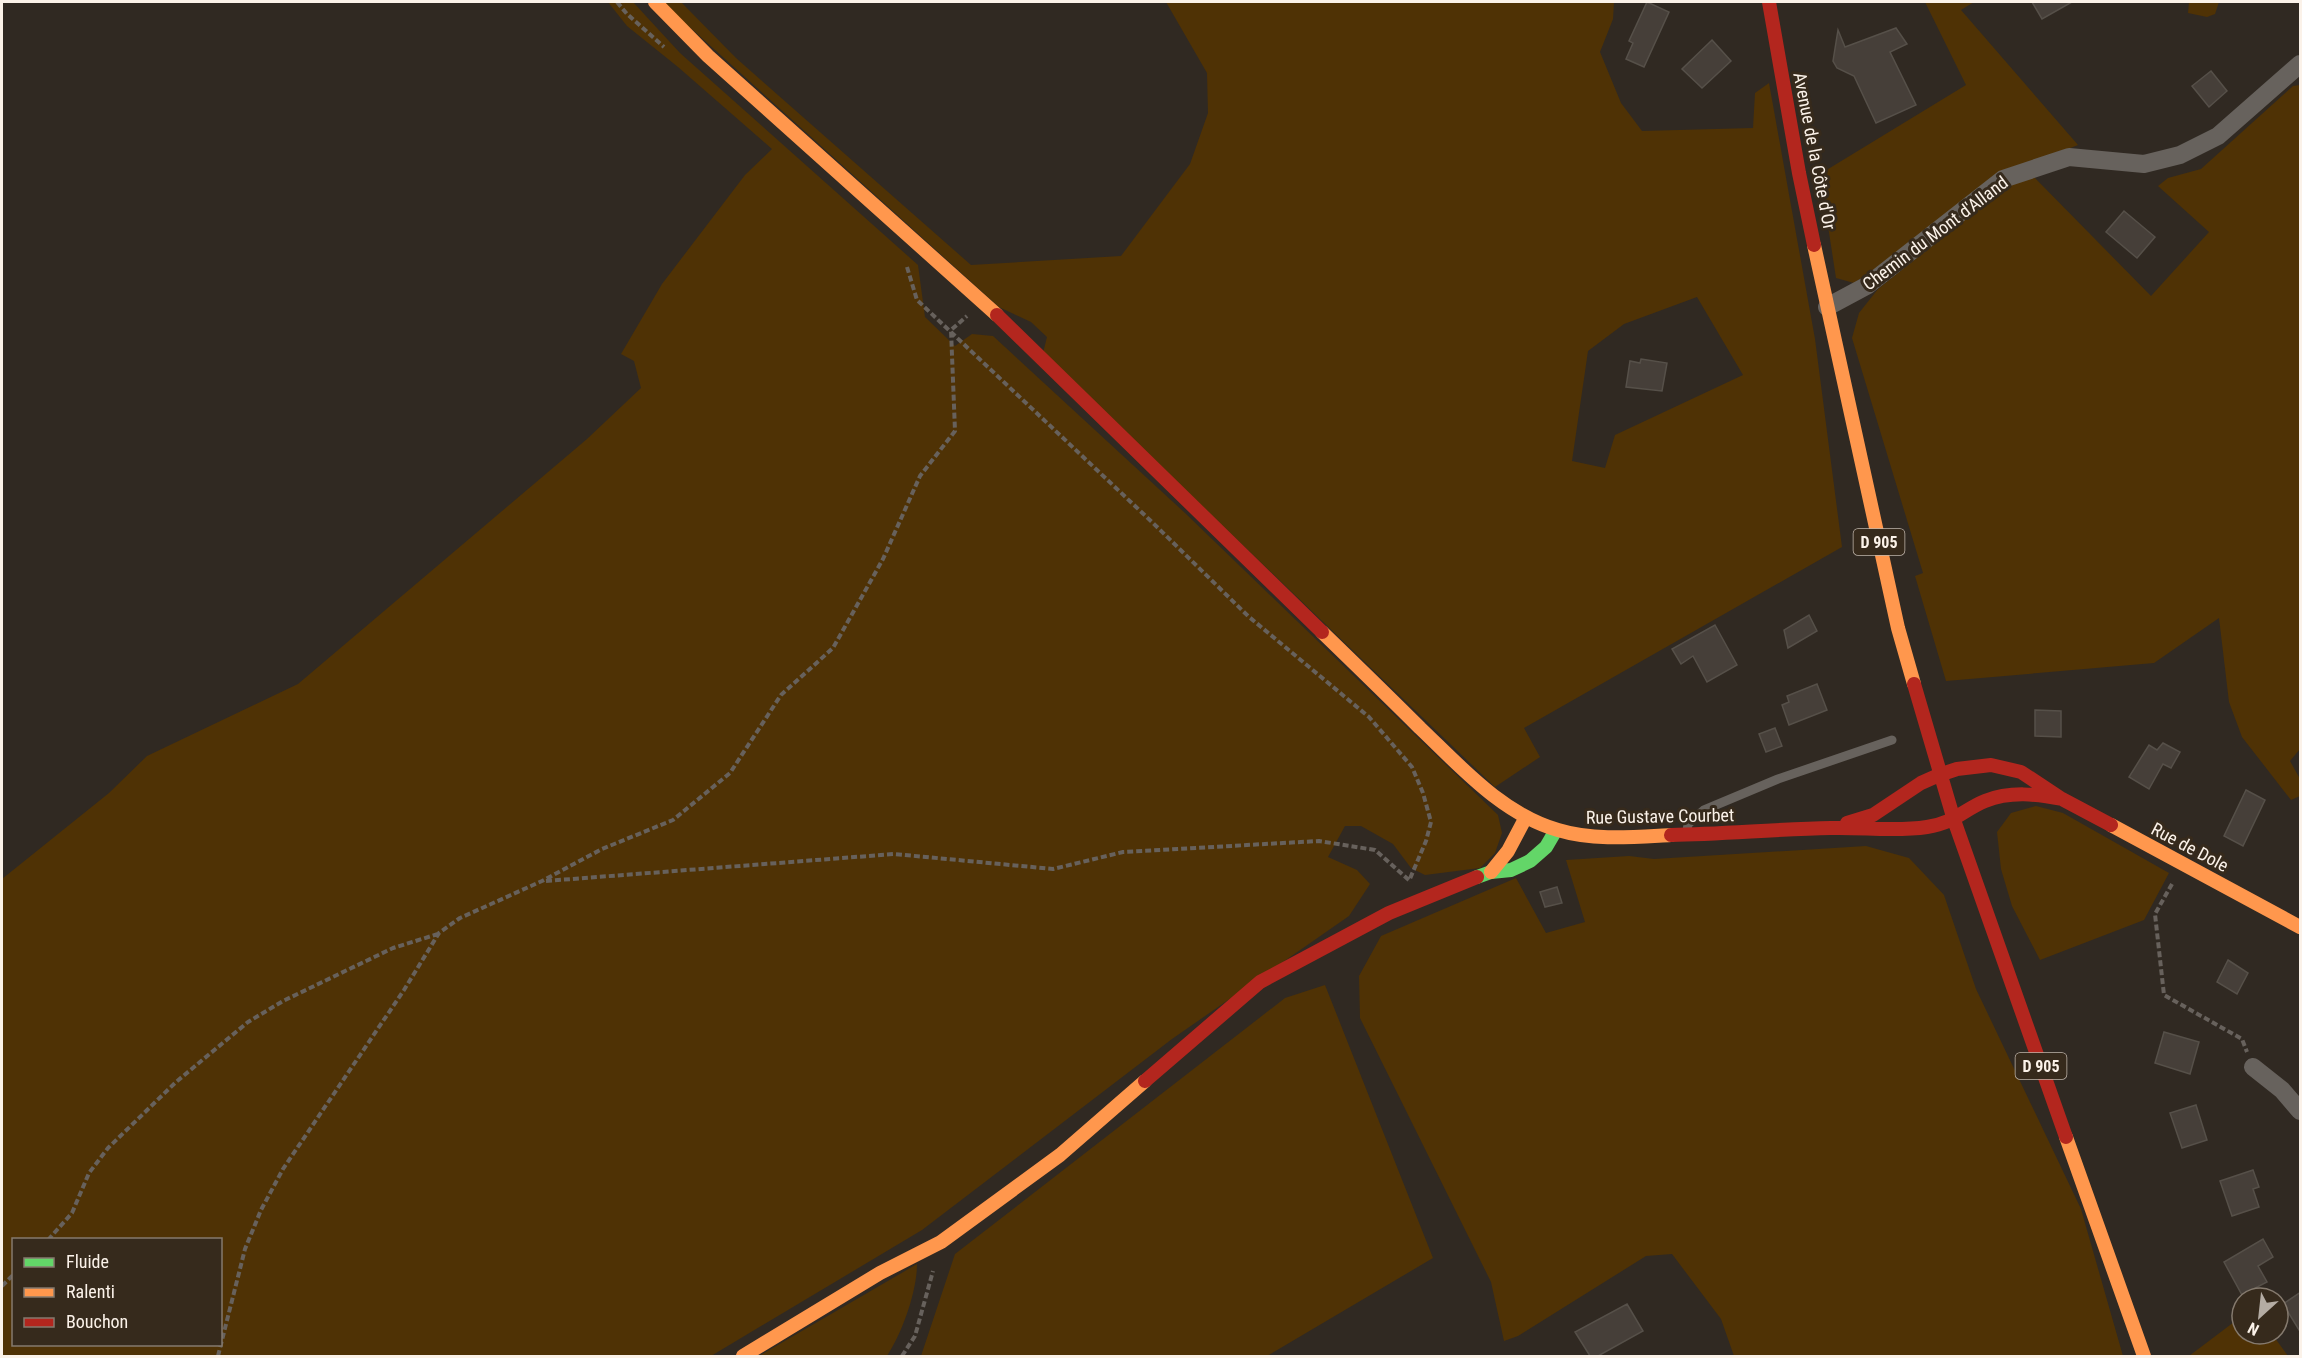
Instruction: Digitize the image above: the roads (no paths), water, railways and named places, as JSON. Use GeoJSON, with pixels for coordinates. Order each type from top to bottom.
{"type":"FeatureCollection","features":[{"type":"Feature","properties":{"kind":"street","name":"Rue Gustave Courbet"},"geometry":{"type":"LineString","coordinates":[[656,2],[708,56],[982,301],[1462,768],[1496,798],[1526,817],[1556,830],[1575,835],[1687,835],[1834,828],[1887,830],[1936,825],[1954,820]]}},
{"type":"Feature","properties":{"kind":"street","name":"Avenue de la Côte d'Or"},"geometry":{"type":"LineString","coordinates":[[1769,2],[1799,173],[1827,307]]}},
{"type":"Feature","properties":{"kind":"street","name":"Chemin du Mont d'Alland"},"geometry":{"type":"LineString","coordinates":[[1827,307],[1868,285],[2003,179],[2068,158],[2144,164],[2180,155],[2218,136],[2301,64]]}},
{"type":"Feature","properties":{"kind":"street","name":"D 905"},"geometry":{"type":"LineString","coordinates":[[1827,307],[1898,628],[1939,775],[2144,1356]]}},
{"type":"Feature","properties":{"kind":"street","name":"Rue de Dole"},"geometry":{"type":"LineString","coordinates":[[1939,775],[1957,769],[1991,765],[2021,772],[2062,800],[2301,927]]}},
{"type":"Feature","properties":{"kind":"street","name":"Rue Gustave Courbet"},"geometry":{"type":"LineString","coordinates":[[1834,828],[1873,815],[1921,783],[1939,775]]}},
{"type":"Feature","properties":{"kind":"street","name":"Rue de Dole"},"geometry":{"type":"LineString","coordinates":[[1954,820],[1986,801],[2004,796],[2025,794],[2062,800]]}},
{"type":"Feature","properties":{"kind":"street"},"geometry":{"type":"LineString","coordinates":[[1491,872],[1508,851],[1526,817]]}},
{"type":"Feature","properties":{"kind":"street"},"geometry":{"type":"LineString","coordinates":[[743,1356],[880,1273],[941,1242],[1060,1155],[1260,982],[1389,913],[1491,872],[1506,872],[1534,859],[1549,846],[1556,830]]}},
{"type":"Feature","properties":{"kind":"street"},"geometry":{"type":"LineString","coordinates":[[2253,1067],[2282,1090],[2301,1111]]}},
{"type":"Feature","properties":{"kind":"lane"},"geometry":{"type":"LineString","coordinates":[[1687,835],[1688,824],[1704,810],[1778,779],[1892,740]]}}]}
